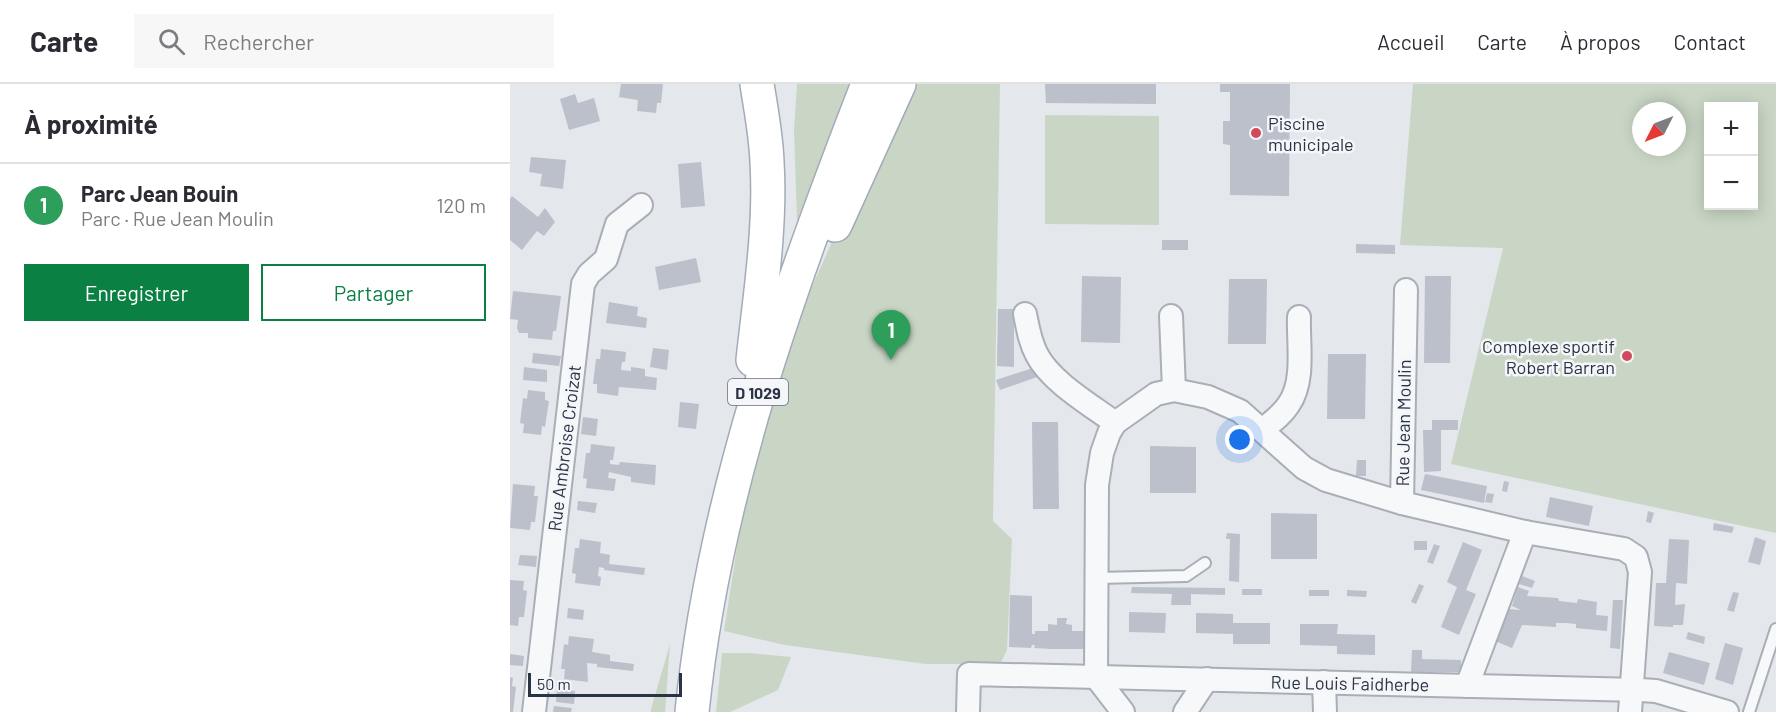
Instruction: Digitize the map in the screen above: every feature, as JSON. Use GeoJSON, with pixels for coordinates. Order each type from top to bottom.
{"type":"FeatureCollection","features":[{"type":"Feature","properties":{"kind":"main road","name":"D 1029"},"geometry":{"type":"LineString","coordinates":[[692,712],[696,670],[710,590],[730,497],[765,367],[826,190],[868,84]]}},
{"type":"Feature","properties":{"kind":"main road"},"geometry":{"type":"LineString","coordinates":[[765,367],[831,233],[899,84]]}},
{"type":"Feature","properties":{"kind":"main road"},"geometry":{"type":"LineString","coordinates":[[744,443],[762,272],[768,164],[759,88]]}},
{"type":"Feature","properties":{"kind":"street","name":"Rue Ambroise Croizat"},"geometry":{"type":"LineString","coordinates":[[534,712],[583,284],[589,274],[606,259],[617,224],[641,205]]}},
{"type":"Feature","properties":{"kind":"street","name":"Rue Jean Moulin"},"geometry":{"type":"LineString","coordinates":[[1174,390],[1208,397],[1240,411],[1304,468],[1326,480],[1402,503],[1406,290]]}},
{"type":"Feature","properties":{"kind":"street"},"geometry":{"type":"LineString","coordinates":[[1025,314],[1030,339],[1054,377],[1115,423]]}},
{"type":"Feature","properties":{"kind":"street"},"geometry":{"type":"LineString","coordinates":[[1123,712],[1096,677],[1097,484],[1102,453],[1115,423],[1156,394],[1174,390],[1171,316]]}},
{"type":"Feature","properties":{"kind":"street"},"geometry":{"type":"LineString","coordinates":[[1262,430],[1278,417],[1290,402],[1298,381],[1299,317]]}},
{"type":"Feature","properties":{"kind":"street"},"geometry":{"type":"LineString","coordinates":[[1402,503],[1525,532],[1624,549],[1636,556],[1640,572],[1631,701]]}},
{"type":"Feature","properties":{"kind":"street"},"geometry":{"type":"LineString","coordinates":[[1467,686],[1525,532]]}},
{"type":"Feature","properties":{"kind":"street","name":"Rue Louis Faidherbe"},"geometry":{"type":"LineString","coordinates":[[968,712],[969,674],[1467,686],[1631,701],[1656,691],[1727,712]]}},
{"type":"Feature","properties":{"kind":"street"},"geometry":{"type":"LineString","coordinates":[[1185,712],[1207,680]]}},
{"type":"Feature","properties":{"kind":"street"},"geometry":{"type":"LineString","coordinates":[[1324,682],[1325,712]]}},
{"type":"Feature","properties":{"kind":"lane"},"geometry":{"type":"LineString","coordinates":[[1097,578],[1186,576],[1205,563]]}},
{"type":"Feature","properties":{"kind":"lane"},"geometry":{"type":"LineString","coordinates":[[1749,712],[1776,629]]}},
{"type":"Feature","properties":{"kind":"green space"},"geometry":{"type":"Polygon","coordinates":[[[797,84],[850,84],[797,221],[794,131],[797,84]]]}},
{"type":"Feature","properties":{"kind":"green space"},"geometry":{"type":"Polygon","coordinates":[[[903,84],[1000,84],[993,521],[1012,539],[1007,650],[1000,664],[926,664],[785,645],[724,631],[741,522],[769,408],[801,311],[903,84]]]}},
{"type":"Feature","properties":{"kind":"green space","name":"Complexe sportif Robert Barran"},"geometry":{"type":"Polygon","coordinates":[[[1413,84],[1776,84],[1776,533],[1451,464],[1503,248],[1400,245],[1413,84]]]}},
{"type":"Feature","properties":{"kind":"green space"},"geometry":{"type":"Polygon","coordinates":[[[1045,115],[1159,116],[1159,225],[1045,224],[1045,115]]]}},
{"type":"Feature","properties":{"kind":"green space"},"geometry":{"type":"Polygon","coordinates":[[[670,644],[665,712],[651,712],[651,709],[670,644]]]}},
{"type":"Feature","properties":{"kind":"green space"},"geometry":{"type":"Polygon","coordinates":[[[722,653],[791,657],[778,690],[730,712],[716,712],[722,653]]]}},
{"type":"Feature","properties":{"kind":"building"},"geometry":{"type":"Polygon","coordinates":[[[621,84],[663,84],[661,103],[657,103],[656,113],[637,111],[638,100],[619,97],[621,84]]]}},
{"type":"Feature","properties":{"kind":"building"},"geometry":{"type":"Polygon","coordinates":[[[1045,84],[1156,84],[1156,104],[1046,103],[1045,84]]]}},
{"type":"Feature","properties":{"kind":"building","name":"Piscine municipale"},"geometry":{"type":"Polygon","coordinates":[[[1220,84],[1290,84],[1289,196],[1230,195],[1230,145],[1223,144],[1223,121],[1230,121],[1230,92],[1220,92],[1220,84]]]}},
{"type":"Feature","properties":{"kind":"building"},"geometry":{"type":"Polygon","coordinates":[[[575,94],[578,103],[594,98],[600,121],[569,130],[560,99],[575,94]]]}},
{"type":"Feature","properties":{"kind":"building"},"geometry":{"type":"Polygon","coordinates":[[[531,157],[566,160],[563,189],[540,186],[542,174],[529,172],[531,157]]]}},
{"type":"Feature","properties":{"kind":"building"},"geometry":{"type":"Polygon","coordinates":[[[701,162],[705,206],[681,208],[678,164],[701,162]]]}},
{"type":"Feature","properties":{"kind":"building"},"geometry":{"type":"Polygon","coordinates":[[[512,196],[538,217],[545,208],[555,222],[544,236],[537,231],[522,250],[510,240],[510,199],[512,196]]]}},
{"type":"Feature","properties":{"kind":"building"},"geometry":{"type":"Polygon","coordinates":[[[1162,240],[1188,240],[1188,250],[1162,250],[1162,240]]]}},
{"type":"Feature","properties":{"kind":"building"},"geometry":{"type":"Polygon","coordinates":[[[1356,244],[1395,245],[1395,254],[1356,253],[1356,244]]]}},
{"type":"Feature","properties":{"kind":"building"},"geometry":{"type":"Polygon","coordinates":[[[696,258],[701,282],[659,290],[655,267],[696,258]]]}},
{"type":"Feature","properties":{"kind":"building"},"geometry":{"type":"Polygon","coordinates":[[[1082,276],[1121,277],[1120,343],[1081,342],[1082,276]]]}},
{"type":"Feature","properties":{"kind":"building"},"geometry":{"type":"Polygon","coordinates":[[[1425,276],[1451,276],[1450,363],[1424,363],[1425,276]]]}},
{"type":"Feature","properties":{"kind":"building"},"geometry":{"type":"Polygon","coordinates":[[[1229,279],[1267,279],[1266,344],[1228,344],[1229,279]]]}},
{"type":"Feature","properties":{"kind":"building"},"geometry":{"type":"Polygon","coordinates":[[[513,291],[561,296],[556,331],[553,331],[552,340],[528,338],[528,333],[519,333],[518,320],[510,319],[513,291]]]}},
{"type":"Feature","properties":{"kind":"building"},"geometry":{"type":"Polygon","coordinates":[[[609,302],[638,307],[637,316],[647,318],[646,328],[606,323],[609,302]]]}},
{"type":"Feature","properties":{"kind":"building"},"geometry":{"type":"Polygon","coordinates":[[[998,309],[1014,309],[1014,367],[997,366],[998,309]]]}},
{"type":"Feature","properties":{"kind":"building"},"geometry":{"type":"Polygon","coordinates":[[[653,348],[669,350],[667,370],[650,367],[653,348]]]}},
{"type":"Feature","properties":{"kind":"building"},"geometry":{"type":"Polygon","coordinates":[[[601,349],[626,352],[621,370],[631,371],[631,367],[645,369],[645,376],[657,378],[656,390],[619,387],[618,396],[597,393],[597,384],[593,384],[596,359],[600,359],[601,349]]]}},
{"type":"Feature","properties":{"kind":"building"},"geometry":{"type":"Polygon","coordinates":[[[533,353],[561,356],[559,366],[532,363],[533,353]]]}},
{"type":"Feature","properties":{"kind":"building"},"geometry":{"type":"Polygon","coordinates":[[[1328,354],[1366,354],[1365,419],[1327,419],[1328,354]]]}},
{"type":"Feature","properties":{"kind":"building"},"geometry":{"type":"Polygon","coordinates":[[[524,367],[547,370],[547,382],[523,380],[524,367]]]}},
{"type":"Feature","properties":{"kind":"building"},"geometry":{"type":"Polygon","coordinates":[[[1033,368],[1037,377],[1000,390],[996,380],[1033,368]]]}},
{"type":"Feature","properties":{"kind":"building"},"geometry":{"type":"Polygon","coordinates":[[[528,390],[545,392],[545,400],[549,401],[545,427],[542,426],[541,435],[523,433],[524,424],[520,423],[523,398],[527,399],[528,390]]]}},
{"type":"Feature","properties":{"kind":"building"},"geometry":{"type":"Polygon","coordinates":[[[680,402],[699,404],[696,429],[678,427],[680,402]]]}},
{"type":"Feature","properties":{"kind":"building"},"geometry":{"type":"Polygon","coordinates":[[[583,417],[598,419],[596,436],[581,434],[583,417]]]}},
{"type":"Feature","properties":{"kind":"building"},"geometry":{"type":"Polygon","coordinates":[[[1432,420],[1458,420],[1458,430],[1441,430],[1441,471],[1424,472],[1423,430],[1432,430],[1432,420]]]}},
{"type":"Feature","properties":{"kind":"building"},"geometry":{"type":"Polygon","coordinates":[[[1032,422],[1058,422],[1059,509],[1033,509],[1032,422]]]}},
{"type":"Feature","properties":{"kind":"building"},"geometry":{"type":"Polygon","coordinates":[[[591,444],[615,447],[610,464],[619,465],[620,462],[656,465],[655,485],[631,482],[631,477],[609,472],[608,478],[616,479],[614,491],[586,488],[587,479],[583,478],[586,453],[590,453],[591,444]]]}},
{"type":"Feature","properties":{"kind":"building"},"geometry":{"type":"Polygon","coordinates":[[[1150,446],[1196,447],[1196,493],[1150,493],[1150,446]]]}},
{"type":"Feature","properties":{"kind":"building"},"geometry":{"type":"Polygon","coordinates":[[[1357,460],[1366,460],[1366,476],[1356,476],[1357,460]]]}},
{"type":"Feature","properties":{"kind":"building"},"geometry":{"type":"Polygon","coordinates":[[[1425,474],[1487,486],[1484,503],[1421,490],[1425,474]]]}},
{"type":"Feature","properties":{"kind":"building"},"geometry":{"type":"Polygon","coordinates":[[[1504,481],[1509,482],[1507,492],[1502,491],[1504,481]]]}},
{"type":"Feature","properties":{"kind":"building"},"geometry":{"type":"Polygon","coordinates":[[[513,484],[535,486],[534,496],[538,496],[535,522],[531,522],[530,530],[510,528],[513,484]]]}},
{"type":"Feature","properties":{"kind":"building"},"geometry":{"type":"Polygon","coordinates":[[[1487,493],[1494,494],[1492,503],[1485,502],[1487,493]]]}},
{"type":"Feature","properties":{"kind":"building"},"geometry":{"type":"Polygon","coordinates":[[[1550,497],[1593,506],[1589,526],[1546,517],[1550,497]]]}},
{"type":"Feature","properties":{"kind":"building"},"geometry":{"type":"Polygon","coordinates":[[[578,501],[597,503],[595,513],[577,510],[578,501]]]}},
{"type":"Feature","properties":{"kind":"building"},"geometry":{"type":"Polygon","coordinates":[[[1648,511],[1654,513],[1651,523],[1646,522],[1648,511]]]}},
{"type":"Feature","properties":{"kind":"building"},"geometry":{"type":"Polygon","coordinates":[[[1271,513],[1317,514],[1317,559],[1271,559],[1271,513]]]}},
{"type":"Feature","properties":{"kind":"building"},"geometry":{"type":"Polygon","coordinates":[[[1714,523],[1734,527],[1732,533],[1713,530],[1714,523]]]}},
{"type":"Feature","properties":{"kind":"building"},"geometry":{"type":"Polygon","coordinates":[[[1227,533],[1240,534],[1239,582],[1229,581],[1230,539],[1226,539],[1227,533]]]}},
{"type":"Feature","properties":{"kind":"building"},"geometry":{"type":"Polygon","coordinates":[[[1755,537],[1766,541],[1760,565],[1748,562],[1755,537]]]}},
{"type":"Feature","properties":{"kind":"building"},"geometry":{"type":"Polygon","coordinates":[[[580,539],[601,542],[600,553],[610,555],[609,564],[645,568],[644,575],[604,570],[599,567],[600,586],[575,583],[576,574],[572,573],[575,548],[579,548],[580,539]]]}},
{"type":"Feature","properties":{"kind":"building"},"geometry":{"type":"Polygon","coordinates":[[[1669,539],[1689,540],[1687,584],[1676,583],[1675,605],[1685,604],[1683,625],[1654,626],[1656,583],[1666,583],[1669,539]]]}},
{"type":"Feature","properties":{"kind":"building"},"geometry":{"type":"Polygon","coordinates":[[[1414,541],[1427,541],[1427,550],[1414,550],[1414,541]]]}},
{"type":"Feature","properties":{"kind":"building"},"geometry":{"type":"Polygon","coordinates":[[[1463,542],[1482,550],[1466,590],[1476,594],[1459,635],[1441,627],[1457,587],[1447,582],[1463,542]]]}},
{"type":"Feature","properties":{"kind":"building"},"geometry":{"type":"Polygon","coordinates":[[[1434,544],[1440,546],[1433,564],[1427,562],[1434,544]]]}},
{"type":"Feature","properties":{"kind":"building"},"geometry":{"type":"Polygon","coordinates":[[[520,555],[537,556],[536,567],[518,565],[520,555]]]}},
{"type":"Feature","properties":{"kind":"building"},"geometry":{"type":"Polygon","coordinates":[[[1522,576],[1535,581],[1532,588],[1519,584],[1522,576]]]}},
{"type":"Feature","properties":{"kind":"building"},"geometry":{"type":"Polygon","coordinates":[[[510,580],[524,581],[523,590],[527,591],[524,617],[519,617],[518,626],[510,625],[510,580]]]}},
{"type":"Feature","properties":{"kind":"building"},"geometry":{"type":"Polygon","coordinates":[[[1419,584],[1424,586],[1416,604],[1411,602],[1419,584]]]}},
{"type":"Feature","properties":{"kind":"building"},"geometry":{"type":"Polygon","coordinates":[[[1132,587],[1225,588],[1225,595],[1191,594],[1191,605],[1171,605],[1172,594],[1131,593],[1132,587]]]}},
{"type":"Feature","properties":{"kind":"building"},"geometry":{"type":"Polygon","coordinates":[[[1518,587],[1529,591],[1527,596],[1558,598],[1559,601],[1577,603],[1578,599],[1597,602],[1596,615],[1608,616],[1607,631],[1576,628],[1576,624],[1566,623],[1556,623],[1556,627],[1522,625],[1512,648],[1495,641],[1508,609],[1521,610],[1512,606],[1518,587]]]}},
{"type":"Feature","properties":{"kind":"building"},"geometry":{"type":"Polygon","coordinates":[[[1242,589],[1262,589],[1262,595],[1242,595],[1242,589]]]}},
{"type":"Feature","properties":{"kind":"building"},"geometry":{"type":"Polygon","coordinates":[[[1309,590],[1329,590],[1329,596],[1309,596],[1309,590]]]}},
{"type":"Feature","properties":{"kind":"building"},"geometry":{"type":"Polygon","coordinates":[[[1347,590],[1367,591],[1366,597],[1347,596],[1347,590]]]}},
{"type":"Feature","properties":{"kind":"building"},"geometry":{"type":"Polygon","coordinates":[[[1733,592],[1739,593],[1734,612],[1727,610],[1733,592]]]}},
{"type":"Feature","properties":{"kind":"building"},"geometry":{"type":"Polygon","coordinates":[[[1010,595],[1032,596],[1032,634],[1035,634],[1035,631],[1048,631],[1048,624],[1057,625],[1057,618],[1067,618],[1066,624],[1072,625],[1072,631],[1088,631],[1087,649],[1034,648],[1035,645],[1031,648],[1009,647],[1010,595]]]}},
{"type":"Feature","properties":{"kind":"building"},"geometry":{"type":"Polygon","coordinates":[[[1613,600],[1623,600],[1620,649],[1610,648],[1613,600]]]}},
{"type":"Feature","properties":{"kind":"building"},"geometry":{"type":"Polygon","coordinates":[[[568,608],[584,610],[583,620],[567,618],[568,608]]]}},
{"type":"Feature","properties":{"kind":"building"},"geometry":{"type":"Polygon","coordinates":[[[1129,612],[1166,613],[1165,633],[1129,632],[1129,612]]]}},
{"type":"Feature","properties":{"kind":"building"},"geometry":{"type":"Polygon","coordinates":[[[1196,613],[1233,614],[1233,623],[1270,623],[1270,644],[1233,644],[1233,634],[1196,633],[1196,613]]]}},
{"type":"Feature","properties":{"kind":"building"},"geometry":{"type":"Polygon","coordinates":[[[1300,624],[1338,624],[1337,634],[1375,635],[1375,655],[1337,654],[1337,646],[1300,645],[1300,624]]]}},
{"type":"Feature","properties":{"kind":"building"},"geometry":{"type":"Polygon","coordinates":[[[1688,632],[1705,637],[1704,644],[1686,639],[1688,632]]]}},
{"type":"Feature","properties":{"kind":"building"},"geometry":{"type":"Polygon","coordinates":[[[569,636],[594,639],[592,652],[610,655],[610,661],[634,664],[633,671],[597,667],[597,664],[587,663],[588,682],[564,679],[565,669],[561,669],[564,644],[568,645],[569,636]]]}},
{"type":"Feature","properties":{"kind":"building"},"geometry":{"type":"Polygon","coordinates":[[[1725,643],[1743,648],[1733,685],[1715,679],[1725,643]]]}},
{"type":"Feature","properties":{"kind":"building"},"geometry":{"type":"Polygon","coordinates":[[[1412,650],[1422,650],[1422,659],[1461,660],[1461,672],[1411,672],[1412,650]]]}},
{"type":"Feature","properties":{"kind":"building"},"geometry":{"type":"Polygon","coordinates":[[[1669,652],[1710,663],[1704,685],[1663,673],[1669,652]]]}},
{"type":"Feature","properties":{"kind":"building"},"geometry":{"type":"Polygon","coordinates":[[[510,654],[524,656],[523,666],[510,665],[510,654]]]}},
{"type":"Feature","properties":{"kind":"building"},"geometry":{"type":"Polygon","coordinates":[[[510,677],[513,678],[512,686],[516,687],[513,712],[510,712],[510,677]]]}},
{"type":"Feature","properties":{"kind":"building"},"geometry":{"type":"Polygon","coordinates":[[[557,689],[575,691],[574,704],[556,702],[557,689]]]}},
{"type":"Feature","properties":{"kind":"building"},"geometry":{"type":"Polygon","coordinates":[[[554,706],[572,708],[571,712],[553,712],[554,706]]]}},
{"type":"Feature","properties":{"kind":"place","name":"Piscine municipale"},"geometry":{"type":"Point","coordinates":[1256,133]}},
{"type":"Feature","properties":{"kind":"place","name":"Complexe sportif Robert Barran"},"geometry":{"type":"Point","coordinates":[1627,356]}},
{"type":"Feature","properties":{"kind":"place","name":"Parc Jean Bouin"},"geometry":{"type":"Point","coordinates":[891,360]}}]}
